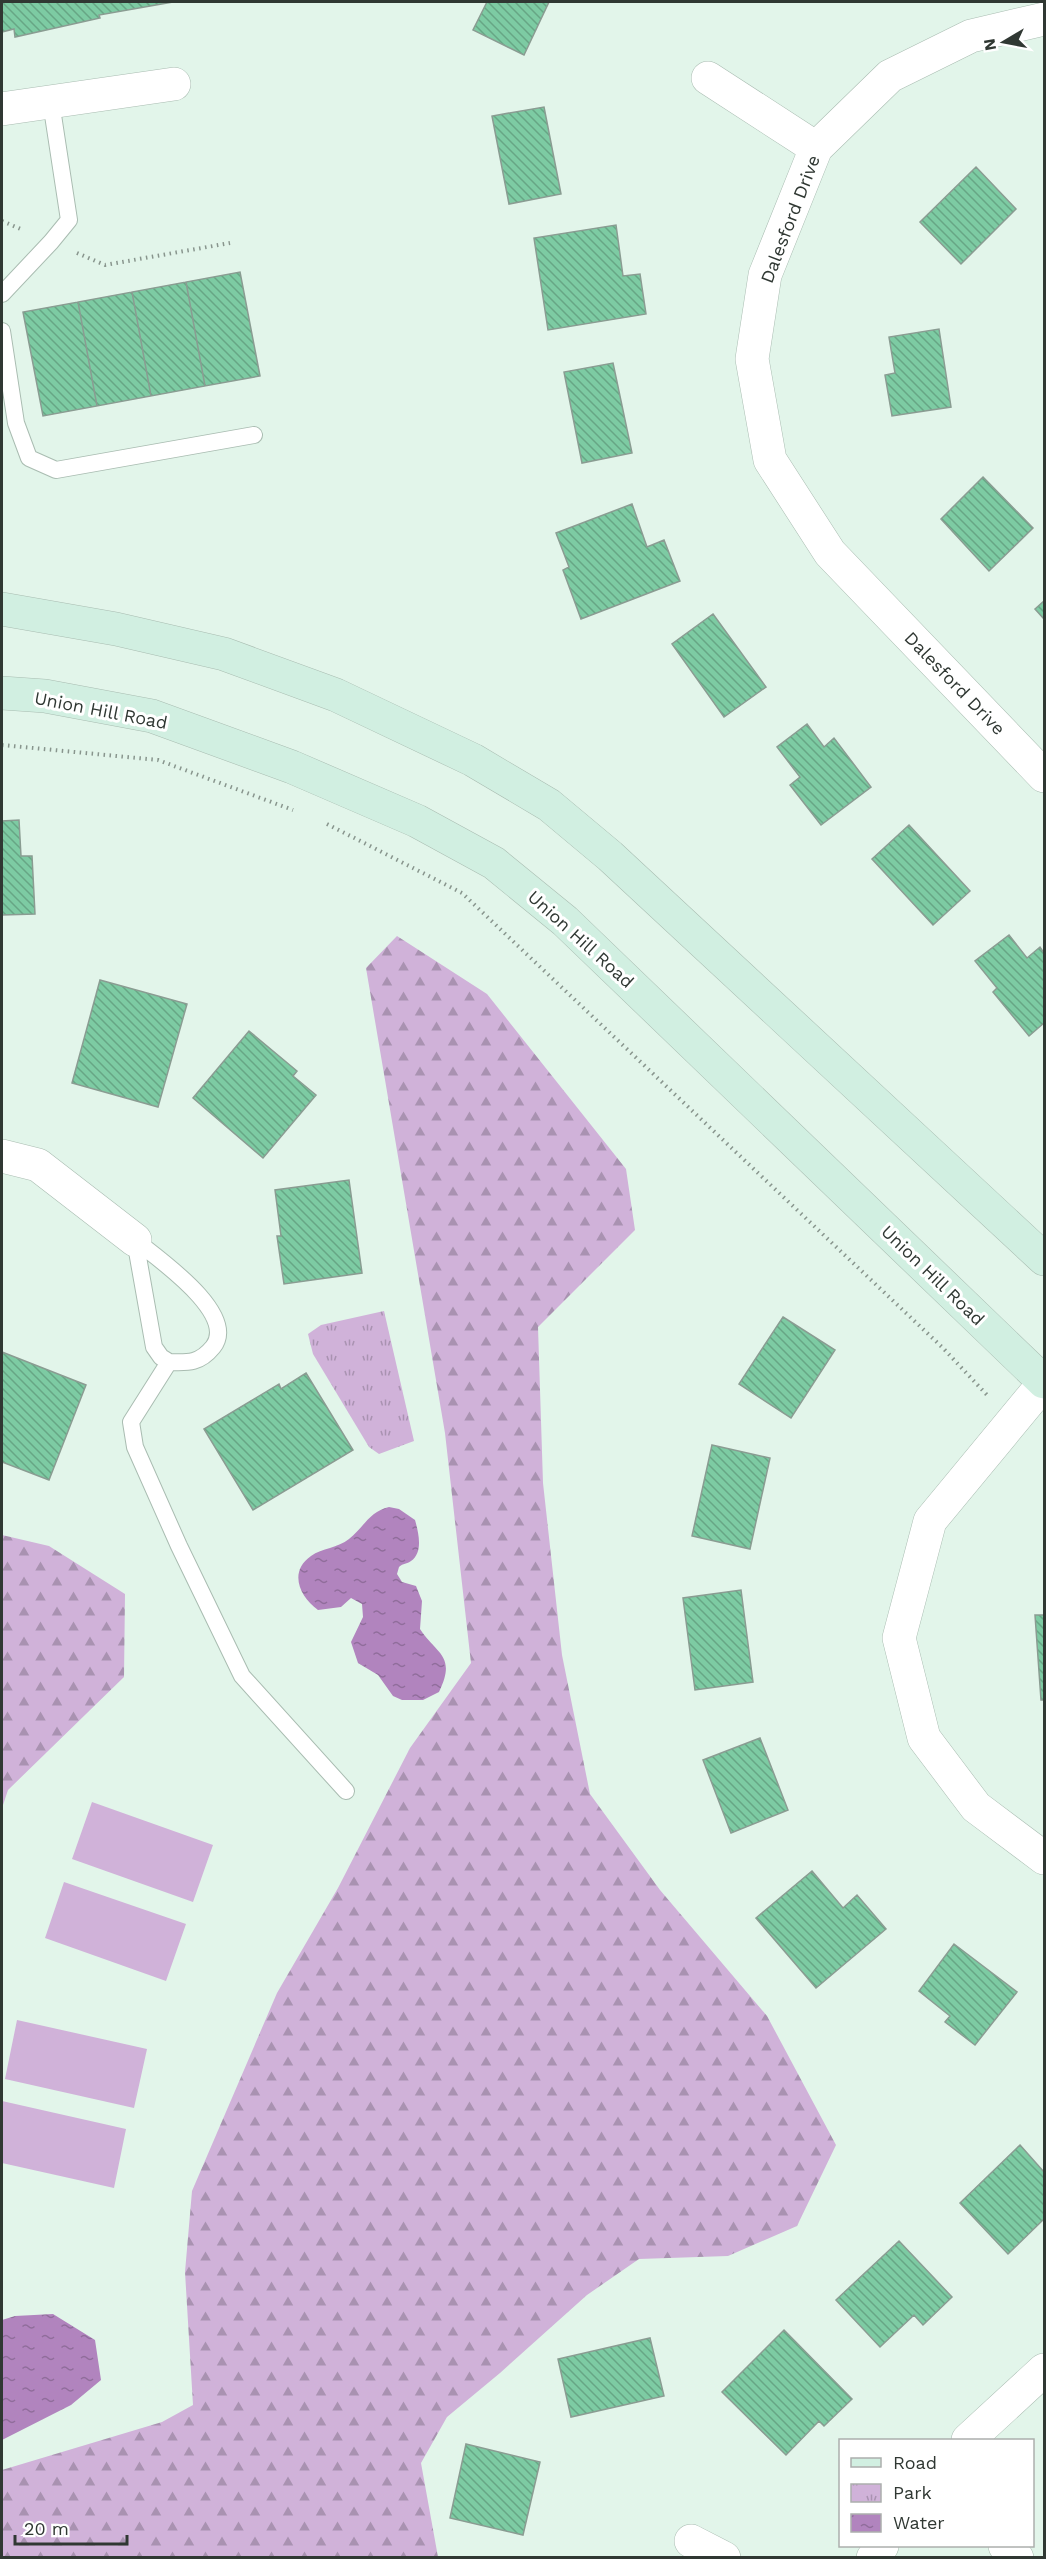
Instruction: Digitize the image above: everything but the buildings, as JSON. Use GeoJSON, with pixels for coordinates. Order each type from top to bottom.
{"type":"FeatureCollection","features":[{"type":"Feature","properties":{"kind":"street","name":"Dalesford Drive"},"geometry":{"type":"LineString","coordinates":[[1044,18],[971,36],[890,76],[816,148],[765,276],[752,359],[770,460],[830,553],[1044,776]]}},
{"type":"Feature","properties":{"kind":"street"},"geometry":{"type":"LineString","coordinates":[[708,78],[816,148]]}},
{"type":"Feature","properties":{"kind":"street"},"geometry":{"type":"LineString","coordinates":[[2,109],[174,84]]}},
{"type":"Feature","properties":{"kind":"street"},"geometry":{"type":"LineString","coordinates":[[2,609],[116,629],[224,654],[336,695],[473,760],[549,805],[610,856],[1044,1259]]}},
{"type":"Feature","properties":{"kind":"street","name":"Union Hill Road"},"geometry":{"type":"LineString","coordinates":[[2,693],[45,696],[153,716],[292,767],[417,822],[494,863],[565,921],[1044,1383]]}},
{"type":"Feature","properties":{"kind":"street"},"geometry":{"type":"LineString","coordinates":[[2,1156],[38,1165],[135,1240]]}},
{"type":"Feature","properties":{"kind":"street"},"geometry":{"type":"LineString","coordinates":[[1044,1383],[930,1521],[899,1638],[924,1738],[976,1807],[1044,1858]]}},
{"type":"Feature","properties":{"kind":"street"},"geometry":{"type":"LineString","coordinates":[[969,2439],[1044,2370]]}},
{"type":"Feature","properties":{"kind":"street"},"geometry":{"type":"LineString","coordinates":[[691,2541],[724,2558]]}},
{"type":"Feature","properties":{"kind":"street"},"geometry":{"type":"LineString","coordinates":[[1006,2547],[1017,2558]]}},
{"type":"Feature","properties":{"kind":"lane"},"geometry":{"type":"LineString","coordinates":[[2,294],[69,220],[51,102]]}},
{"type":"Feature","properties":{"kind":"lane"},"geometry":{"type":"LineString","coordinates":[[2,337],[16,423],[29,458],[56,470],[254,435]]}},
{"type":"Feature","properties":{"kind":"lane"},"geometry":{"type":"LineString","coordinates":[[135,1240],[188,1284],[215,1314],[219,1330],[217,1342],[205,1358],[191,1364],[169,1362],[160,1357],[154,1347],[135,1240]]}},
{"type":"Feature","properties":{"kind":"lane"},"geometry":{"type":"LineString","coordinates":[[169,1362],[131,1422],[135,1447],[179,1546],[242,1676],[346,1791]]}},
{"type":"Feature","properties":{"kind":"path"},"geometry":{"type":"LineString","coordinates":[[2,221],[105,265],[230,243]]}},
{"type":"Feature","properties":{"kind":"path"},"geometry":{"type":"LineString","coordinates":[[2,745],[158,760],[300,812]]}},
{"type":"Feature","properties":{"kind":"path"},"geometry":{"type":"LineString","coordinates":[[321,821],[462,893],[943,1348],[1012,1421]]}},
{"type":"Feature","properties":{"kind":"green space"},"geometry":{"type":"Polygon","coordinates":[[[397,936],[487,994],[626,1169],[635,1230],[538,1327],[543,1483],[562,1655],[590,1794],[660,1890],[767,2016],[836,2145],[797,2226],[728,2256],[639,2259],[587,2295],[447,2417],[421,2463],[438,2557],[2,2557],[2,2470],[162,2422],[193,2405],[185,2272],[192,2191],[277,1993],[338,1888],[410,1748],[471,1663],[445,1433],[366,968],[397,936]]]}},
{"type":"Feature","properties":{"kind":"green space"},"geometry":{"type":"Polygon","coordinates":[[[384,1311],[414,1441],[379,1454],[369,1447],[313,1354],[308,1334],[321,1325],[384,1311]]]}},
{"type":"Feature","properties":{"kind":"green space"},"geometry":{"type":"Polygon","coordinates":[[[2,1535],[49,1546],[125,1594],[124,1677],[8,1790],[2,1808],[2,1535]]]}},
{"type":"Feature","properties":{"kind":"green space"},"geometry":{"type":"Polygon","coordinates":[[[92,1802],[213,1845],[193,1902],[72,1859],[92,1802]]]}},
{"type":"Feature","properties":{"kind":"green space"},"geometry":{"type":"Polygon","coordinates":[[[64,1882],[186,1924],[166,1981],[45,1938],[64,1882]]]}},
{"type":"Feature","properties":{"kind":"green space"},"geometry":{"type":"Polygon","coordinates":[[[17,2020],[147,2049],[134,2108],[5,2079],[17,2020]]]}},
{"type":"Feature","properties":{"kind":"green space"},"geometry":{"type":"Polygon","coordinates":[[[2,2101],[126,2129],[114,2188],[2,2163],[2,2101]]]}},
{"type":"Feature","properties":{"kind":"water"},"geometry":{"type":"Polygon","coordinates":[[[389,1507],[399,1509],[415,1520],[419,1541],[418,1552],[411,1561],[399,1567],[397,1574],[402,1582],[416,1586],[422,1601],[420,1629],[445,1662],[444,1680],[439,1692],[423,1700],[402,1700],[393,1696],[378,1675],[358,1663],[351,1642],[363,1617],[362,1604],[351,1598],[341,1607],[318,1610],[306,1598],[299,1584],[300,1569],[311,1556],[345,1542],[377,1512],[389,1507]]]}},
{"type":"Feature","properties":{"kind":"water"},"geometry":{"type":"Polygon","coordinates":[[[53,2314],[95,2340],[101,2380],[71,2405],[2,2440],[2,2320],[15,2316],[53,2314]]]}}]}
